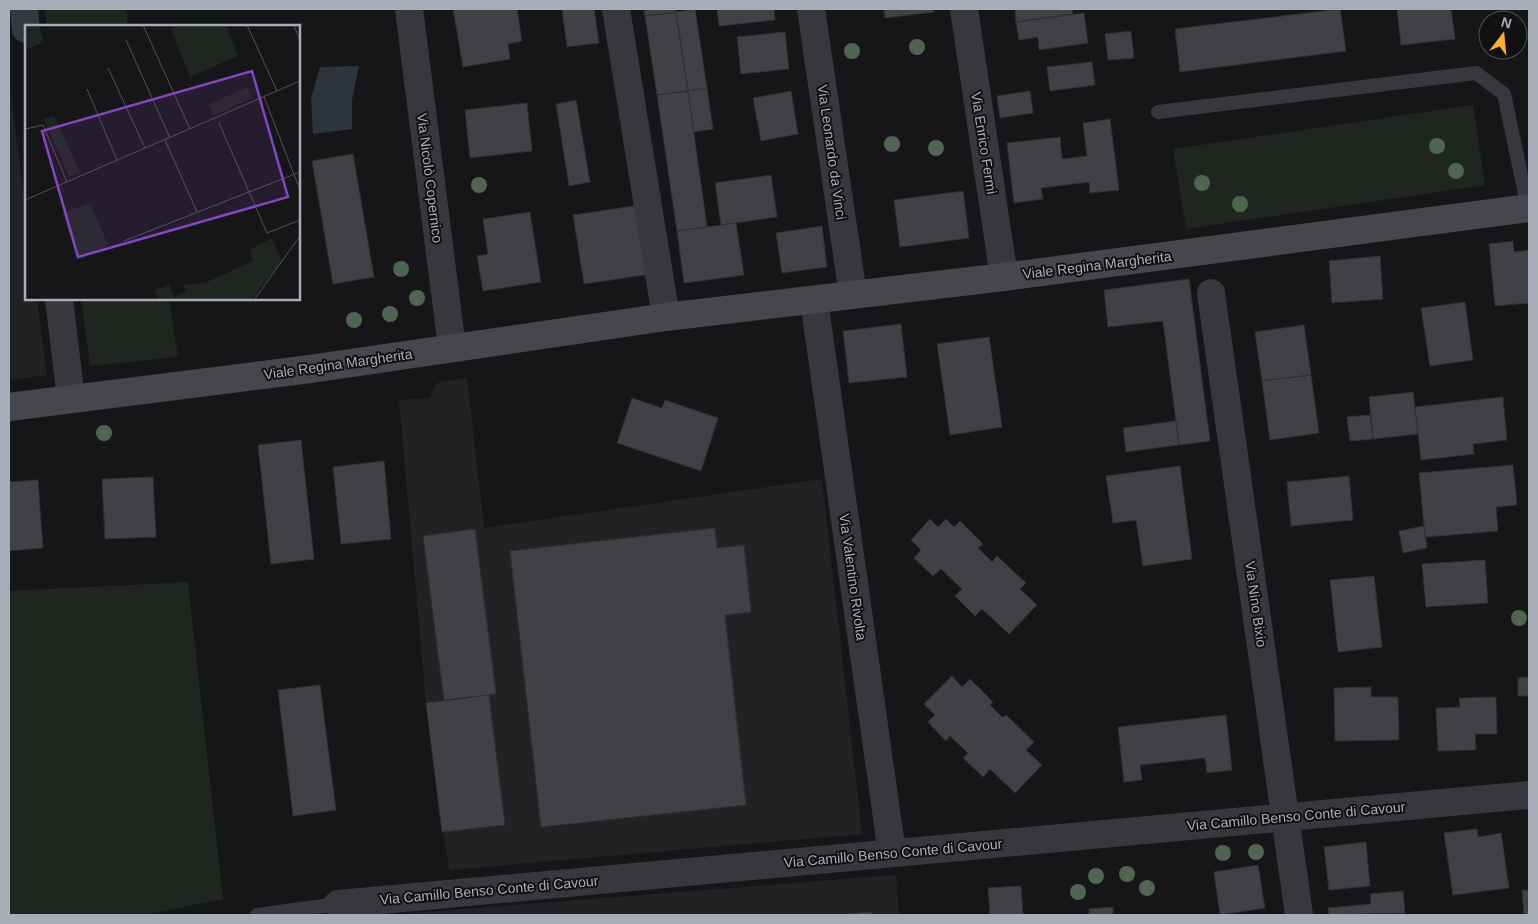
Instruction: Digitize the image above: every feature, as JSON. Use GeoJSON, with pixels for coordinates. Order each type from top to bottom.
{"type":"FeatureCollection","features":[{"type":"Feature","properties":{"kind":"street"},"geometry":{"type":"LineString","coordinates":[[24,9],[26,25]]}},
{"type":"Feature","properties":{"kind":"street","name":"Via Nicolò Copernico"},"geometry":{"type":"LineString","coordinates":[[409,9],[452,348]]}},
{"type":"Feature","properties":{"kind":"street"},"geometry":{"type":"LineString","coordinates":[[616,9],[666,317]]}},
{"type":"Feature","properties":{"kind":"street","name":"Via Leonardo da Vinci"},"geometry":{"type":"LineString","coordinates":[[811,9],[853,295]]}},
{"type":"Feature","properties":{"kind":"street","name":"Via Enrico Fermi"},"geometry":{"type":"LineString","coordinates":[[964,9],[1004,277]]}},
{"type":"Feature","properties":{"kind":"street","name":"Viale Regina Margherita"},"geometry":{"type":"LineString","coordinates":[[9,407],[310,369],[666,317],[1004,277],[1529,208]]}},
{"type":"Feature","properties":{"kind":"street","name":"Via Nino Bixio"},"geometry":{"type":"LineString","coordinates":[[1211,293],[1299,915]]}},
{"type":"Feature","properties":{"kind":"street"},"geometry":{"type":"LineString","coordinates":[[59,300],[71,399]]}},
{"type":"Feature","properties":{"kind":"street","name":"Via Valentino Rivolta"},"geometry":{"type":"LineString","coordinates":[[814,300],[892,853]]}},
{"type":"Feature","properties":{"kind":"street","name":"Via Camillo Benso Conte di Cavour"},"geometry":{"type":"LineString","coordinates":[[338,904],[1529,795]]}},
{"type":"Feature","properties":{"kind":"lane","name":"Viale Regina Margherita"},"geometry":{"type":"LineString","coordinates":[[1158,112],[1476,73],[1504,94],[1529,208]]}},
{"type":"Feature","properties":{"kind":"lane","name":"Via Camillo Benso Conte di Cavour"},"geometry":{"type":"LineString","coordinates":[[257,915],[338,904]]}},
{"type":"Feature","properties":{"kind":"shaded area"},"geometry":{"type":"Polygon","coordinates":[[[45,9],[126,9],[128,25],[47,25],[45,9]]]}},
{"type":"Feature","properties":{"kind":"shaded area"},"geometry":{"type":"Polygon","coordinates":[[[359,66],[352,100],[352,129],[313,134],[311,98],[320,67],[359,66]]]}},
{"type":"Feature","properties":{"kind":"shaded area"},"geometry":{"type":"Polygon","coordinates":[[[9,78],[25,207],[25,300],[37,300],[47,375],[9,380],[9,78]]]}},
{"type":"Feature","properties":{"kind":"shaded area"},"geometry":{"type":"Polygon","coordinates":[[[1473,105],[1485,185],[1186,229],[1173,149],[1473,105]]]}},
{"type":"Feature","properties":{"kind":"shaded area"},"geometry":{"type":"Polygon","coordinates":[[[81,300],[169,300],[178,357],[90,366],[81,300]]]}},
{"type":"Feature","properties":{"kind":"shaded area"},"geometry":{"type":"Polygon","coordinates":[[[467,378],[484,528],[822,479],[862,834],[449,870],[426,703],[399,400],[430,398],[437,383],[467,378]]]}},
{"type":"Feature","properties":{"kind":"shaded area"},"geometry":{"type":"Polygon","coordinates":[[[188,582],[223,899],[143,915],[9,915],[9,591],[188,582]]]}},
{"type":"Feature","properties":{"kind":"shaded area"},"geometry":{"type":"Polygon","coordinates":[[[896,875],[899,915],[413,915],[413,913],[896,875]]]}},
{"type":"Feature","properties":{"kind":"building"},"geometry":{"type":"Polygon","coordinates":[[[453,9],[517,9],[522,41],[508,44],[510,59],[463,67],[453,9]]]}},
{"type":"Feature","properties":{"kind":"building"},"geometry":{"type":"Polygon","coordinates":[[[562,9],[594,9],[599,43],[567,47],[562,9]]]}},
{"type":"Feature","properties":{"kind":"building"},"geometry":{"type":"Polygon","coordinates":[[[644,9],[676,9],[676,12],[645,16],[644,9]]]}},
{"type":"Feature","properties":{"kind":"building"},"geometry":{"type":"Polygon","coordinates":[[[695,9],[707,88],[688,91],[676,12],[695,9]]]}},
{"type":"Feature","properties":{"kind":"building"},"geometry":{"type":"Polygon","coordinates":[[[717,9],[774,9],[775,20],[719,26],[717,9]]]}},
{"type":"Feature","properties":{"kind":"building"},"geometry":{"type":"Polygon","coordinates":[[[884,9],[933,9],[934,12],[885,18],[884,9]]]}},
{"type":"Feature","properties":{"kind":"building"},"geometry":{"type":"Polygon","coordinates":[[[1015,9],[1072,9],[1073,14],[1016,22],[1015,9]]]}},
{"type":"Feature","properties":{"kind":"building"},"geometry":{"type":"Polygon","coordinates":[[[1340,9],[1346,51],[1180,72],[1175,29],[1340,9]]]}},
{"type":"Feature","properties":{"kind":"building"},"geometry":{"type":"Polygon","coordinates":[[[1397,9],[1451,9],[1455,39],[1401,45],[1397,9]]]}},
{"type":"Feature","properties":{"kind":"building"},"geometry":{"type":"Polygon","coordinates":[[[676,12],[688,91],[657,95],[645,16],[676,12]]]}},
{"type":"Feature","properties":{"kind":"building"},"geometry":{"type":"Polygon","coordinates":[[[1084,13],[1088,43],[1039,50],[1038,37],[1019,40],[1016,22],[1084,13]]]}},
{"type":"Feature","properties":{"kind":"building"},"geometry":{"type":"Polygon","coordinates":[[[1131,31],[1134,58],[1108,60],[1105,34],[1131,31]]]}},
{"type":"Feature","properties":{"kind":"building"},"geometry":{"type":"Polygon","coordinates":[[[785,32],[789,69],[741,74],[737,37],[785,32]]]}},
{"type":"Feature","properties":{"kind":"building"},"geometry":{"type":"Polygon","coordinates":[[[1092,62],[1095,85],[1050,91],[1047,67],[1092,62]]]}},
{"type":"Feature","properties":{"kind":"building"},"geometry":{"type":"Polygon","coordinates":[[[707,88],[713,129],[694,132],[688,91],[707,88]]]}},
{"type":"Feature","properties":{"kind":"building"},"geometry":{"type":"Polygon","coordinates":[[[688,91],[707,227],[677,231],[657,95],[688,91]]]}},
{"type":"Feature","properties":{"kind":"building"},"geometry":{"type":"Polygon","coordinates":[[[791,91],[798,134],[761,141],[753,98],[791,91]]]}},
{"type":"Feature","properties":{"kind":"building"},"geometry":{"type":"Polygon","coordinates":[[[1030,91],[1033,113],[1000,118],[997,96],[1030,91]]]}},
{"type":"Feature","properties":{"kind":"building"},"geometry":{"type":"Polygon","coordinates":[[[576,100],[590,182],[569,186],[556,104],[576,100]]]}},
{"type":"Feature","properties":{"kind":"building"},"geometry":{"type":"Polygon","coordinates":[[[527,103],[532,151],[470,158],[465,110],[527,103]]]}},
{"type":"Feature","properties":{"kind":"building"},"geometry":{"type":"Polygon","coordinates":[[[1110,119],[1119,190],[1090,193],[1089,182],[1041,188],[1043,199],[1014,203],[1007,143],[1060,137],[1062,159],[1087,156],[1083,123],[1110,119]]]}},
{"type":"Feature","properties":{"kind":"building"},"geometry":{"type":"Polygon","coordinates":[[[353,154],[374,277],[333,284],[312,161],[353,154]]]}},
{"type":"Feature","properties":{"kind":"building"},"geometry":{"type":"Polygon","coordinates":[[[771,175],[777,217],[721,225],[715,183],[771,175]]]}},
{"type":"Feature","properties":{"kind":"building"},"geometry":{"type":"Polygon","coordinates":[[[963,191],[969,238],[900,247],[894,200],[963,191]]]}},
{"type":"Feature","properties":{"kind":"building"},"geometry":{"type":"Polygon","coordinates":[[[640,205],[651,274],[584,284],[573,215],[640,205]]]}},
{"type":"Feature","properties":{"kind":"building"},"geometry":{"type":"Polygon","coordinates":[[[530,212],[541,282],[483,291],[477,256],[488,254],[483,219],[530,212]]]}},
{"type":"Feature","properties":{"kind":"building"},"geometry":{"type":"Polygon","coordinates":[[[736,223],[744,275],[684,283],[677,231],[736,223]]]}},
{"type":"Feature","properties":{"kind":"building"},"geometry":{"type":"Polygon","coordinates":[[[822,226],[827,267],[782,273],[776,233],[822,226]]]}},
{"type":"Feature","properties":{"kind":"building"},"geometry":{"type":"Polygon","coordinates":[[[1513,241],[1514,252],[1529,250],[1529,303],[1495,306],[1489,244],[1513,241]]]}},
{"type":"Feature","properties":{"kind":"building"},"geometry":{"type":"Polygon","coordinates":[[[1380,256],[1383,299],[1332,303],[1329,261],[1380,256]]]}},
{"type":"Feature","properties":{"kind":"building"},"geometry":{"type":"Polygon","coordinates":[[[1189,279],[1210,441],[1179,445],[1163,321],[1108,327],[1104,290],[1189,279]]]}},
{"type":"Feature","properties":{"kind":"building"},"geometry":{"type":"Polygon","coordinates":[[[1465,302],[1473,360],[1430,366],[1421,308],[1465,302]]]}},
{"type":"Feature","properties":{"kind":"building"},"geometry":{"type":"Polygon","coordinates":[[[901,324],[907,377],[849,383],[843,331],[901,324]]]}},
{"type":"Feature","properties":{"kind":"building"},"geometry":{"type":"Polygon","coordinates":[[[1304,325],[1311,375],[1262,381],[1255,332],[1304,325]]]}},
{"type":"Feature","properties":{"kind":"building"},"geometry":{"type":"Polygon","coordinates":[[[989,337],[1002,427],[950,435],[937,344],[989,337]]]}},
{"type":"Feature","properties":{"kind":"building"},"geometry":{"type":"Polygon","coordinates":[[[1311,375],[1319,433],[1270,440],[1262,381],[1311,375]]]}},
{"type":"Feature","properties":{"kind":"building"},"geometry":{"type":"Polygon","coordinates":[[[1413,392],[1418,434],[1373,439],[1369,397],[1413,392]]]}},
{"type":"Feature","properties":{"kind":"building"},"geometry":{"type":"Polygon","coordinates":[[[1503,397],[1507,440],[1473,444],[1474,454],[1421,460],[1415,407],[1503,397]]]}},
{"type":"Feature","properties":{"kind":"building"},"geometry":{"type":"Polygon","coordinates":[[[632,398],[662,408],[665,400],[718,418],[701,471],[617,443],[632,398]]]}},
{"type":"Feature","properties":{"kind":"building"},"geometry":{"type":"Polygon","coordinates":[[[1370,415],[1373,439],[1350,441],[1347,417],[1370,415]]]}},
{"type":"Feature","properties":{"kind":"building"},"geometry":{"type":"Polygon","coordinates":[[[1176,421],[1179,445],[1126,452],[1123,428],[1176,421]]]}},
{"type":"Feature","properties":{"kind":"building"},"geometry":{"type":"Polygon","coordinates":[[[301,440],[314,559],[271,564],[258,445],[301,440]]]}},
{"type":"Feature","properties":{"kind":"building"},"geometry":{"type":"Polygon","coordinates":[[[384,461],[391,539],[341,544],[333,467],[384,461]]]}},
{"type":"Feature","properties":{"kind":"building"},"geometry":{"type":"Polygon","coordinates":[[[1513,465],[1517,505],[1496,507],[1498,531],[1425,537],[1419,473],[1513,465]]]}},
{"type":"Feature","properties":{"kind":"building"},"geometry":{"type":"Polygon","coordinates":[[[1180,466],[1192,559],[1143,566],[1136,520],[1113,523],[1106,476],[1180,466]]]}},
{"type":"Feature","properties":{"kind":"building"},"geometry":{"type":"Polygon","coordinates":[[[1349,476],[1353,520],[1291,526],[1287,482],[1349,476]]]}},
{"type":"Feature","properties":{"kind":"building"},"geometry":{"type":"Polygon","coordinates":[[[153,477],[156,537],[105,539],[102,479],[153,477]]]}},
{"type":"Feature","properties":{"kind":"building"},"geometry":{"type":"Polygon","coordinates":[[[38,480],[43,548],[9,551],[9,482],[38,480]]]}},
{"type":"Feature","properties":{"kind":"building"},"geometry":{"type":"Polygon","coordinates":[[[930,519],[938,527],[946,519],[954,527],[960,521],[983,544],[978,548],[992,562],[997,556],[1026,583],[1020,589],[1037,605],[1009,634],[982,609],[975,616],[955,596],[962,589],[941,569],[933,576],[914,558],[921,550],[911,540],[930,519]]]}},
{"type":"Feature","properties":{"kind":"building"},"geometry":{"type":"Polygon","coordinates":[[[1424,526],[1427,548],[1403,553],[1399,531],[1424,526]]]}},
{"type":"Feature","properties":{"kind":"building"},"geometry":{"type":"Polygon","coordinates":[[[715,528],[717,548],[744,545],[751,612],[725,615],[746,805],[541,827],[510,551],[715,528]]]}},
{"type":"Feature","properties":{"kind":"building"},"geometry":{"type":"Polygon","coordinates":[[[475,529],[496,694],[444,700],[423,536],[475,529]]]}},
{"type":"Feature","properties":{"kind":"building"},"geometry":{"type":"Polygon","coordinates":[[[1485,560],[1488,603],[1426,607],[1422,564],[1485,560]]]}},
{"type":"Feature","properties":{"kind":"building"},"geometry":{"type":"Polygon","coordinates":[[[1374,576],[1382,647],[1338,652],[1330,580],[1374,576]]]}},
{"type":"Feature","properties":{"kind":"building"},"geometry":{"type":"Polygon","coordinates":[[[952,676],[962,687],[970,679],[993,702],[990,705],[1003,718],[1006,715],[1034,742],[1026,750],[1042,765],[1015,793],[990,769],[983,777],[963,758],[968,753],[950,736],[946,741],[928,722],[935,715],[924,704],[952,676]]]}},
{"type":"Feature","properties":{"kind":"building"},"geometry":{"type":"Polygon","coordinates":[[[1529,677],[1529,696],[1518,696],[1518,678],[1529,677]]]}},
{"type":"Feature","properties":{"kind":"building"},"geometry":{"type":"Polygon","coordinates":[[[320,685],[336,810],[293,816],[278,690],[320,685]]]}},
{"type":"Feature","properties":{"kind":"building"},"geometry":{"type":"Polygon","coordinates":[[[1371,687],[1371,697],[1398,697],[1399,740],[1335,741],[1334,688],[1371,687]]]}},
{"type":"Feature","properties":{"kind":"building"},"geometry":{"type":"Polygon","coordinates":[[[489,695],[505,825],[442,832],[426,703],[489,695]]]}},
{"type":"Feature","properties":{"kind":"building"},"geometry":{"type":"Polygon","coordinates":[[[1496,697],[1497,734],[1475,734],[1476,750],[1438,751],[1436,708],[1460,707],[1459,698],[1496,697]]]}},
{"type":"Feature","properties":{"kind":"building"},"geometry":{"type":"Polygon","coordinates":[[[1226,715],[1232,770],[1207,773],[1205,758],[1140,765],[1142,780],[1124,782],[1118,727],[1226,715]]]}},
{"type":"Feature","properties":{"kind":"building"},"geometry":{"type":"Polygon","coordinates":[[[1477,829],[1478,837],[1501,833],[1509,888],[1453,895],[1444,833],[1477,829]]]}},
{"type":"Feature","properties":{"kind":"building"},"geometry":{"type":"Polygon","coordinates":[[[1366,842],[1370,886],[1329,890],[1324,847],[1366,842]]]}},
{"type":"Feature","properties":{"kind":"building"},"geometry":{"type":"Polygon","coordinates":[[[1258,865],[1265,908],[1220,915],[1214,872],[1258,865]]]}},
{"type":"Feature","properties":{"kind":"building"},"geometry":{"type":"Polygon","coordinates":[[[1021,886],[1023,915],[990,915],[988,888],[1021,886]]]}},
{"type":"Feature","properties":{"kind":"building"},"geometry":{"type":"Polygon","coordinates":[[[1522,890],[1529,890],[1529,915],[1524,915],[1522,890]]]}},
{"type":"Feature","properties":{"kind":"building"},"geometry":{"type":"Polygon","coordinates":[[[1403,891],[1405,913],[1329,915],[1328,908],[1371,904],[1370,894],[1403,891]]]}},
{"type":"Feature","properties":{"kind":"building"},"geometry":{"type":"Polygon","coordinates":[[[1113,907],[1113,915],[1089,915],[1089,909],[1113,907]]]}},
{"type":"Feature","properties":{"kind":"building"},"geometry":{"type":"Polygon","coordinates":[[[872,912],[873,915],[836,915],[872,912]]]}}]}
